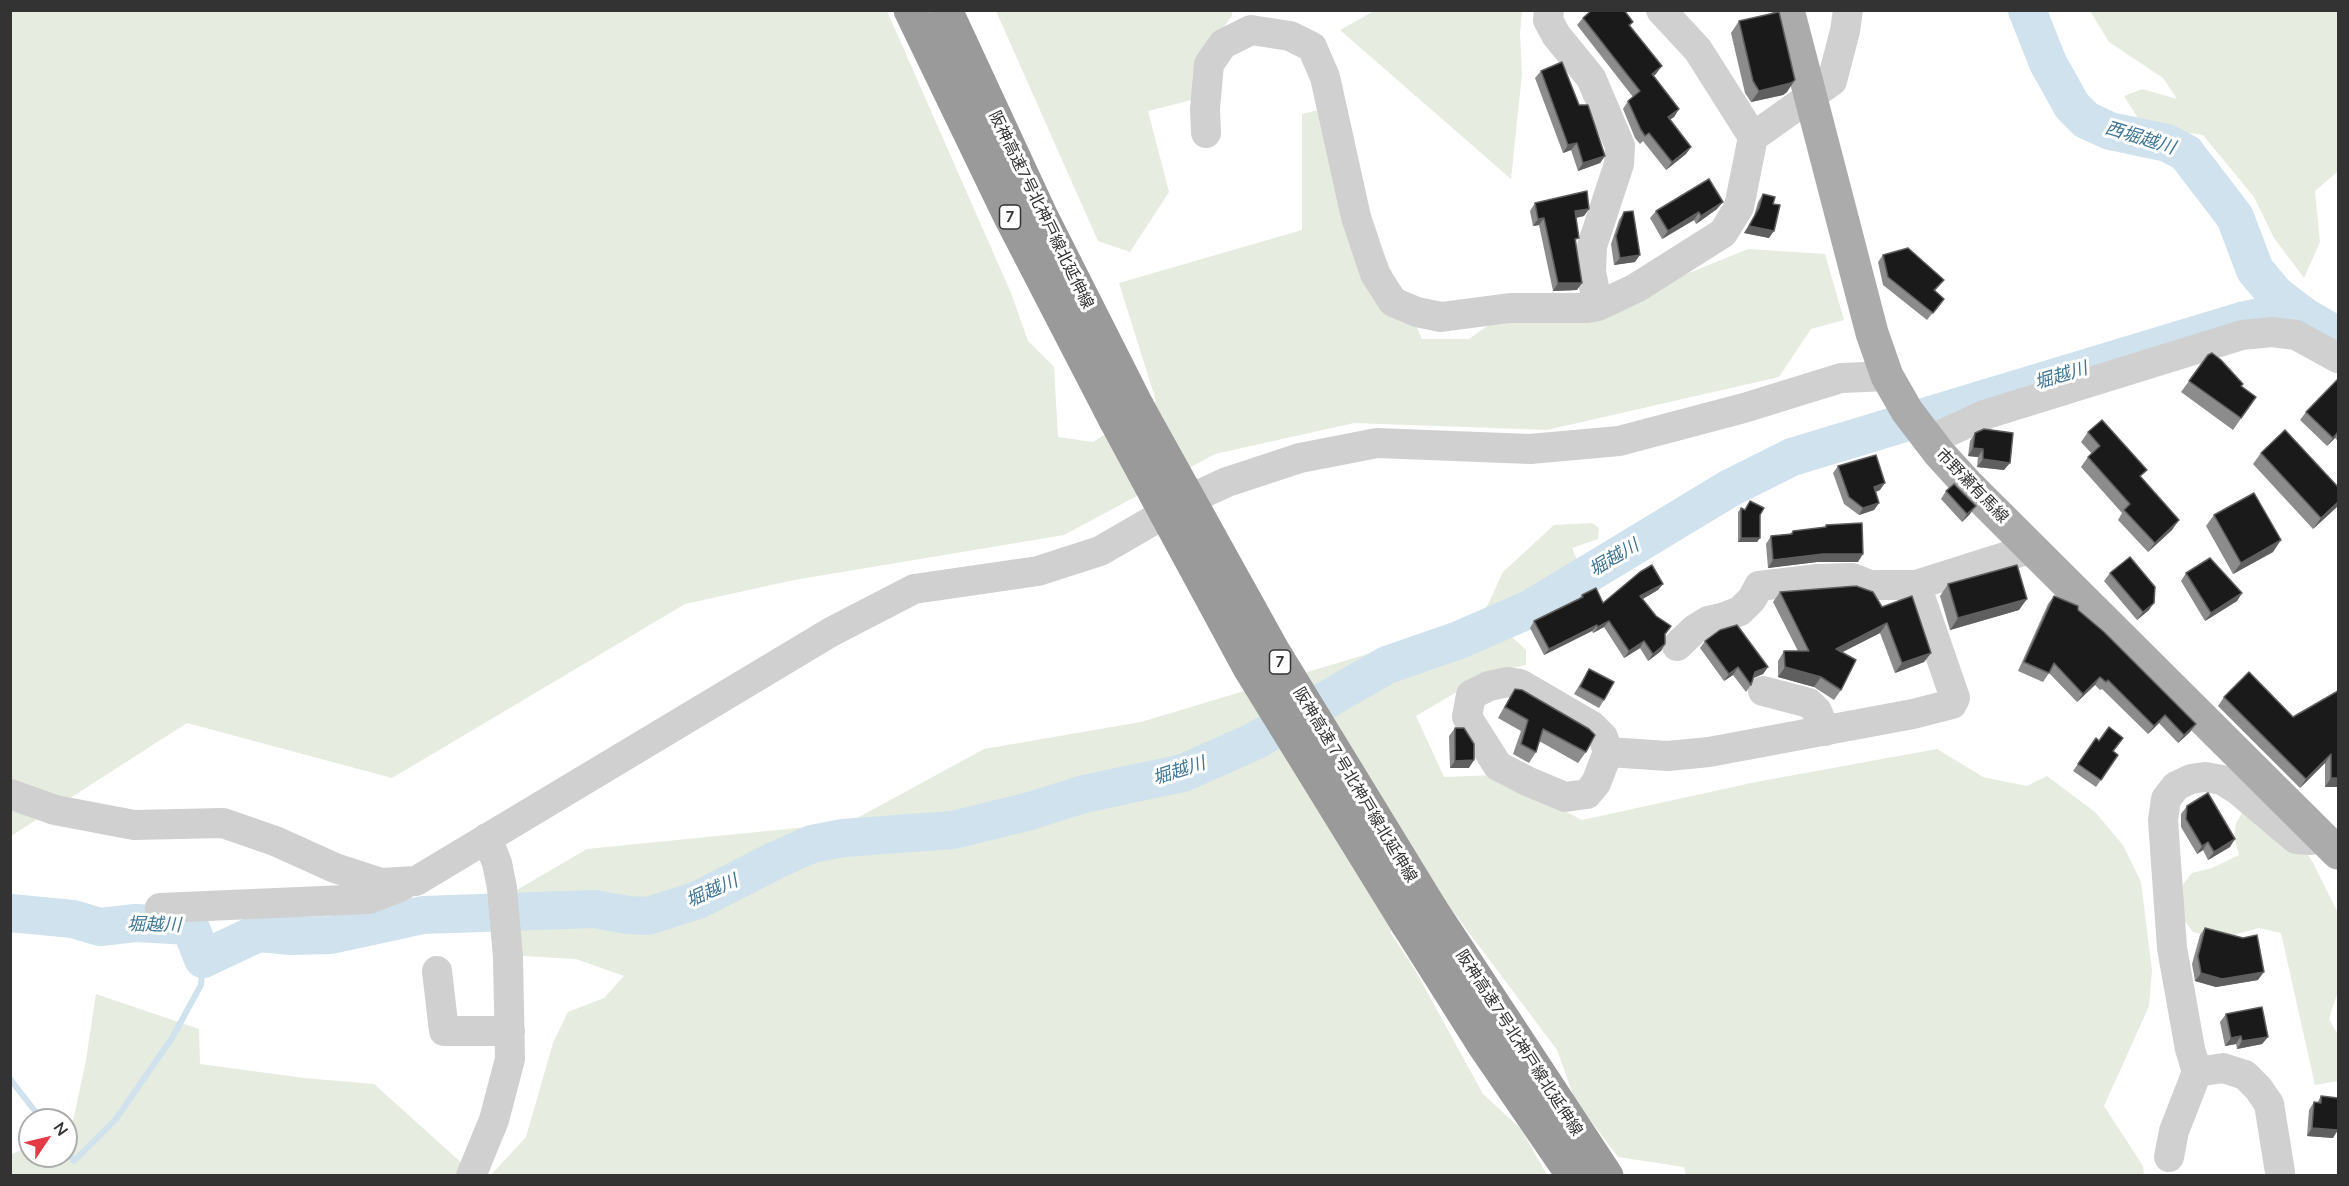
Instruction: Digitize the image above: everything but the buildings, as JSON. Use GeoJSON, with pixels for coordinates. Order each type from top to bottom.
{"type":"FeatureCollection","features":[{"type":"Feature","properties":{"kind":"highway","name":"阪神高速7号北神戸線北延伸線"},"geometry":{"type":"LineString","coordinates":[[910,10],[1010,217],[1127,413]]}},
{"type":"Feature","properties":{"kind":"highway","name":"阪神高速7号北神戸線北延伸線"},"geometry":{"type":"LineString","coordinates":[[946,10],[1041,214],[1127,413]]}},
{"type":"Feature","properties":{"kind":"highway","name":"阪神高速７号北神戸線北延伸線"},"geometry":{"type":"LineString","coordinates":[[1127,413],[1274,650],[1419,917]]}},
{"type":"Feature","properties":{"kind":"highway","name":"阪神高速7号北神戸線北延伸線"},"geometry":{"type":"LineString","coordinates":[[1419,917],[1484,1046],[1573,1176]]}},
{"type":"Feature","properties":{"kind":"highway","name":"阪神高速7号北神戸線北延伸線"},"geometry":{"type":"LineString","coordinates":[[1419,917],[1607,1176]]}},
{"type":"Feature","properties":{"kind":"main road","name":"市野瀬有馬線"},"geometry":{"type":"LineString","coordinates":[[1788,10],[1869,322],[1887,376],[1919,426],[1969,486],[2327,842]]}},
{"type":"Feature","properties":{"kind":"street"},"geometry":{"type":"LineString","coordinates":[[1549,10],[1548,20],[1556,35],[1591,78],[1620,146],[1619,164],[1592,246],[1591,272],[1598,306]]}},
{"type":"Feature","properties":{"kind":"street"},"geometry":{"type":"LineString","coordinates":[[1661,10],[1698,50],[1753,137]]}},
{"type":"Feature","properties":{"kind":"street"},"geometry":{"type":"LineString","coordinates":[[1206,133],[1205,109],[1209,64],[1223,44],[1251,30],[1290,36],[1312,47],[1325,77],[1356,217],[1375,274],[1393,302],[1417,312],[1442,317],[1510,308],[1598,306],[1636,288],[1723,233],[1738,207],[1753,137],[1832,81],[1848,10]]}},
{"type":"Feature","properties":{"kind":"street"},"geometry":{"type":"LineString","coordinates":[[1919,426],[1987,414],[2242,336],[2272,332],[2296,335],[2338,358]]}},
{"type":"Feature","properties":{"kind":"street"},"geometry":{"type":"LineString","coordinates":[[160,908],[369,899],[416,881],[831,632],[914,589],[1038,571],[1100,551],[1190,499],[1227,482],[1300,458],[1377,443],[1530,449],[1619,441],[1744,408],[1841,378],[1887,376]]}},
{"type":"Feature","properties":{"kind":"street"},"geometry":{"type":"LineString","coordinates":[[1677,646],[1695,629],[1708,621],[1740,611],[1759,586],[1818,579],[1851,578],[1870,585],[1916,585],[2032,548]]}},
{"type":"Feature","properties":{"kind":"street"},"geometry":{"type":"LineString","coordinates":[[1608,752],[1668,756],[1688,754],[1825,731],[1952,704],[1955,698],[1916,585]]}},
{"type":"Feature","properties":{"kind":"street"},"geometry":{"type":"LineString","coordinates":[[1509,681],[1520,684],[1592,726],[1603,737],[1608,752],[1596,783],[1587,794],[1566,797],[1536,785],[1498,766],[1467,717],[1471,695],[1489,686],[1509,681]]}},
{"type":"Feature","properties":{"kind":"street"},"geometry":{"type":"LineString","coordinates":[[1763,691],[1809,703],[1817,711],[1825,731]]}},
{"type":"Feature","properties":{"kind":"street"},"geometry":{"type":"LineString","coordinates":[[2169,1157],[2174,1131],[2197,1072],[2188,1040],[2172,948],[2163,820],[2166,799],[2176,786],[2191,779],[2205,777],[2222,780],[2238,790],[2296,839],[2327,842]]}},
{"type":"Feature","properties":{"kind":"street"},"geometry":{"type":"LineString","coordinates":[[10,794],[55,810],[134,825],[223,823],[275,841],[335,868],[381,883],[416,881]]}},
{"type":"Feature","properties":{"kind":"street"},"geometry":{"type":"LineString","coordinates":[[471,1176],[494,1120],[510,1059],[508,957],[502,888],[497,863],[487,838]]}},
{"type":"Feature","properties":{"kind":"street"},"geometry":{"type":"LineString","coordinates":[[437,971],[444,1031],[510,1031]]}},
{"type":"Feature","properties":{"kind":"street"},"geometry":{"type":"LineString","coordinates":[[2197,1072],[2223,1068],[2245,1075],[2258,1088],[2269,1104],[2280,1172]]}},
{"type":"Feature","properties":{"kind":"shaded area"},"geometry":{"type":"Polygon","coordinates":[[[1376,10],[1522,11],[1520,33],[1522,74],[1511,179],[1340,30],[1376,10]]]}},
{"type":"Feature","properties":{"kind":"shaded area"},"geometry":{"type":"Polygon","coordinates":[[[11,11],[887,11],[1011,293],[1028,341],[1054,367],[1058,437],[1093,442],[1156,401],[1119,283],[1302,230],[1302,114],[1319,110],[1422,339],[1469,339],[1501,316],[1679,277],[1748,249],[1825,254],[1844,320],[1811,329],[1779,377],[1547,430],[1354,423],[1215,454],[1064,535],[794,580],[685,604],[392,778],[187,723],[11,836],[11,11]]]}},
{"type":"Feature","properties":{"kind":"shaded area"},"geometry":{"type":"Polygon","coordinates":[[[996,11],[1232,11],[1232,16],[1197,62],[1196,99],[1148,111],[1169,192],[1130,252],[1098,241],[996,11]]]}},
{"type":"Feature","properties":{"kind":"shaded area"},"geometry":{"type":"Polygon","coordinates":[[[2090,11],[2338,11],[2338,171],[2315,191],[2320,242],[2304,278],[2274,238],[2254,197],[2203,135],[2143,126],[2124,96],[2142,89],[2177,99],[2163,78],[2109,42],[2090,11]]]}},
{"type":"Feature","properties":{"kind":"shaded area"},"geometry":{"type":"Polygon","coordinates":[[[1592,523],[1599,528],[1598,539],[1572,548],[1581,569],[1505,630],[1526,650],[1526,665],[1489,673],[1416,716],[1444,777],[1495,775],[1582,820],[1756,782],[1937,749],[1983,777],[2027,786],[2047,776],[2095,812],[2123,845],[2141,882],[2152,970],[2149,1006],[2104,1106],[2143,1166],[2144,1175],[1686,1176],[1684,1167],[1618,1157],[1575,1100],[1557,1050],[1446,902],[1390,932],[1415,970],[1483,1094],[1521,1129],[1547,1175],[490,1176],[526,1137],[553,1043],[568,1012],[604,998],[624,976],[576,959],[523,956],[491,905],[587,849],[848,823],[984,749],[1141,722],[1414,640],[1483,615],[1503,572],[1554,525],[1592,523]]]}},
{"type":"Feature","properties":{"kind":"shaded area"},"geometry":{"type":"Polygon","coordinates":[[[2245,808],[2286,821],[2312,861],[2338,913],[2338,991],[2329,1019],[2338,1035],[2338,1081],[2315,1085],[2281,933],[2259,928],[2219,939],[2193,932],[2177,911],[2178,891],[2192,873],[2212,868],[2239,855],[2234,837],[2236,823],[2245,808]]]}},
{"type":"Feature","properties":{"kind":"shaded area"},"geometry":{"type":"Polygon","coordinates":[[[96,994],[199,1029],[200,1064],[304,1078],[374,1084],[475,1175],[11,1176],[10,1155],[18,1151],[18,1168],[78,1168],[78,1108],[76,1108],[96,994]]]}},
{"type":"Feature","properties":{"kind":"waterway","name":"西堀越川"},"geometry":{"type":"LineString","coordinates":[[2027,10],[2048,63],[2072,106],[2086,120],[2110,131],[2167,143],[2186,153],[2235,217],[2255,270],[2276,295],[2305,317],[2338,336]]}},
{"type":"Feature","properties":{"kind":"waterway","name":"堀越川"},"geometry":{"type":"LineString","coordinates":[[10,913],[73,919],[100,927],[136,923],[190,926],[203,959],[258,933],[292,936],[331,935],[423,915],[594,909],[648,916],[698,900],[812,844],[843,838],[953,830],[1030,811],[1084,794],[1183,773],[1255,741],[1387,665],[1459,640],[1530,609],[1730,488],[1792,457],[2245,320],[2283,312],[2305,317]]}},
{"type":"Feature","properties":{"kind":"waterway"},"geometry":{"type":"LineString","coordinates":[[78,1157],[116,1119],[172,1038],[201,985],[203,959]]}},
{"type":"Feature","properties":{"kind":"waterway"},"geometry":{"type":"LineString","coordinates":[[10,1079],[33,1108]]}}]}
